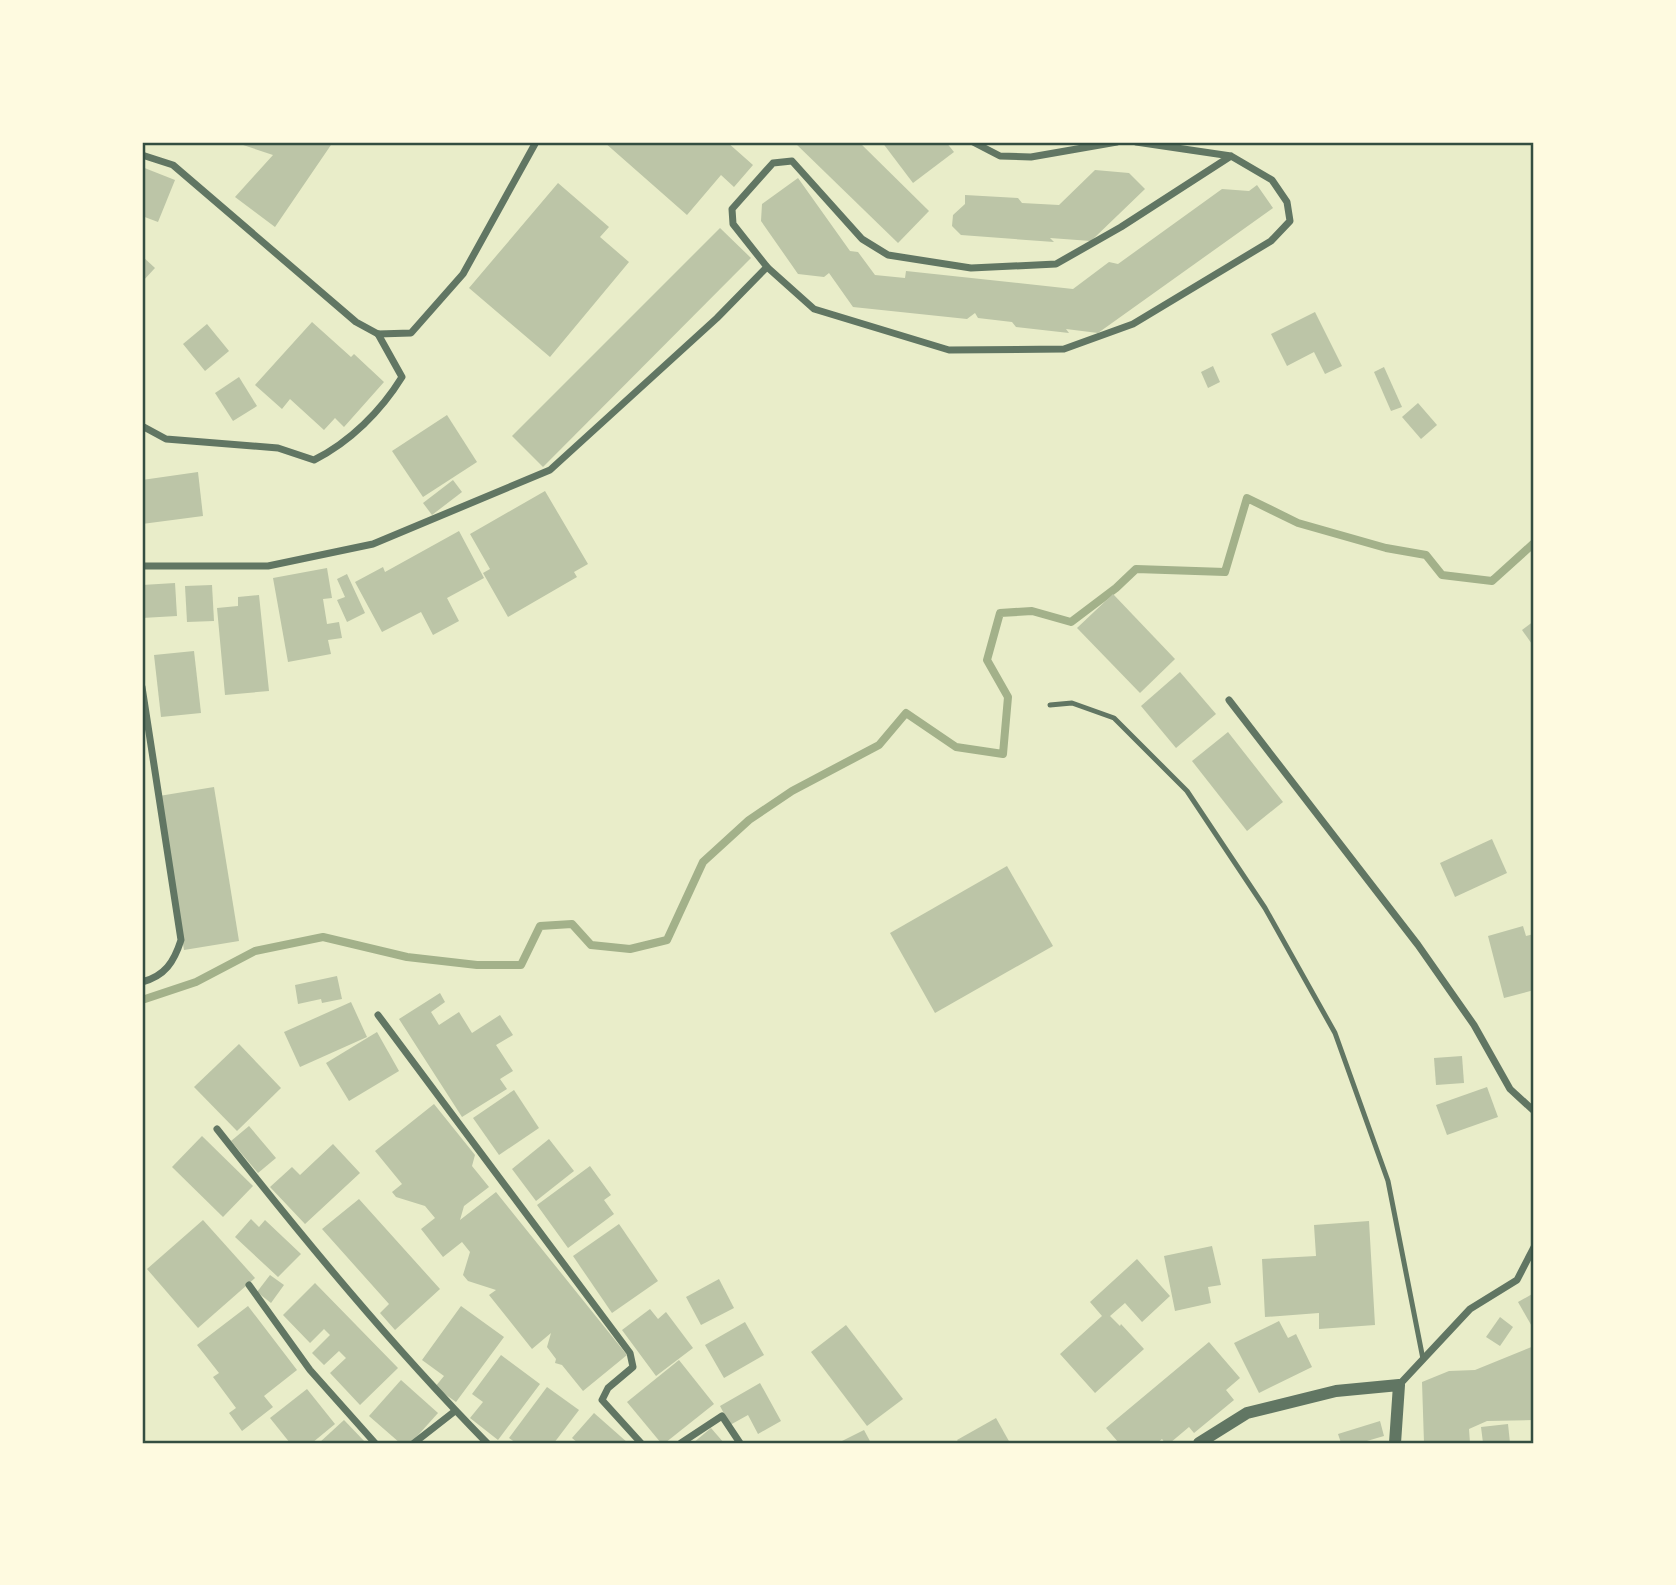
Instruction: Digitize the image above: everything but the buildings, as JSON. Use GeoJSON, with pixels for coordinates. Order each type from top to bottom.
{"type":"FeatureCollection","features":[{"type":"Feature","properties":{"kind":"street"},"geometry":{"type":"LineString","coordinates":[[142,155],[173,165],[356,322],[378,334],[411,333],[463,274],[536,142]]}},
{"type":"Feature","properties":{"kind":"street"},"geometry":{"type":"LineString","coordinates":[[973,142],[1000,156],[1031,157],[1117,142]]}},
{"type":"Feature","properties":{"kind":"street"},"geometry":{"type":"LineString","coordinates":[[1136,142],[1231,156],[1272,180],[1287,202],[1290,221],[1271,241],[1133,324],[1064,349],[949,349],[814,309],[768,267],[733,224],[732,209],[773,163],[792,161],[862,239],[888,255],[971,268],[1056,264],[1121,227],[1231,156]]}},
{"type":"Feature","properties":{"kind":"street"},"geometry":{"type":"LineString","coordinates":[[142,566],[268,566],[373,544],[550,470],[718,318],[768,267]]}},
{"type":"Feature","properties":{"kind":"street"},"geometry":{"type":"LineString","coordinates":[[142,426],[166,439],[278,448],[314,460],[332,451],[387,402],[402,377],[378,334]]}},
{"type":"Feature","properties":{"kind":"street"},"geometry":{"type":"LineString","coordinates":[[142,687],[181,940],[176,956],[165,971],[156,978],[142,982]]}},
{"type":"Feature","properties":{"kind":"street"},"geometry":{"type":"LineString","coordinates":[[1229,699],[1418,945],[1474,1025],[1510,1089],[1534,1111]]}},
{"type":"Feature","properties":{"kind":"street"},"geometry":{"type":"LineString","coordinates":[[378,1015],[630,1353],[632,1367],[608,1388],[602,1400],[642,1443]]}},
{"type":"Feature","properties":{"kind":"street"},"geometry":{"type":"LineString","coordinates":[[217,1129],[290,1222],[455,1411],[487,1443]]}},
{"type":"Feature","properties":{"kind":"street"},"geometry":{"type":"LineString","coordinates":[[1395,1443],[1399,1385],[1470,1308],[1517,1280],[1534,1247]]}},
{"type":"Feature","properties":{"kind":"street"},"geometry":{"type":"LineString","coordinates":[[249,1285],[310,1370],[375,1443]]}},
{"type":"Feature","properties":{"kind":"street"},"geometry":{"type":"LineString","coordinates":[[1199,1443],[1247,1413],[1336,1391],[1399,1385]]}},
{"type":"Feature","properties":{"kind":"street"},"geometry":{"type":"LineString","coordinates":[[414,1443],[455,1411]]}},
{"type":"Feature","properties":{"kind":"street"},"geometry":{"type":"LineString","coordinates":[[681,1443],[722,1416],[740,1443]]}},
{"type":"Feature","properties":{"kind":"lane"},"geometry":{"type":"LineString","coordinates":[[1049,705],[1072,703],[1114,719],[1187,791],[1265,908],[1335,1033],[1388,1181],[1423,1359]]}},
{"type":"Feature","properties":{"kind":"waterway"},"geometry":{"type":"LineString","coordinates":[[142,1000],[196,982],[255,951],[323,937],[407,957],[477,965],[521,965],[540,926],[572,924],[591,945],[630,949],[667,940],[703,862],[749,820],[792,791],[879,745],[906,713],[956,747],[1003,754],[1008,697],[987,660],[1000,613],[1032,611],[1071,622],[1136,569],[1225,572],[1247,498],[1298,523],[1386,548],[1426,555],[1442,575],[1492,581],[1534,543]]}}]}
